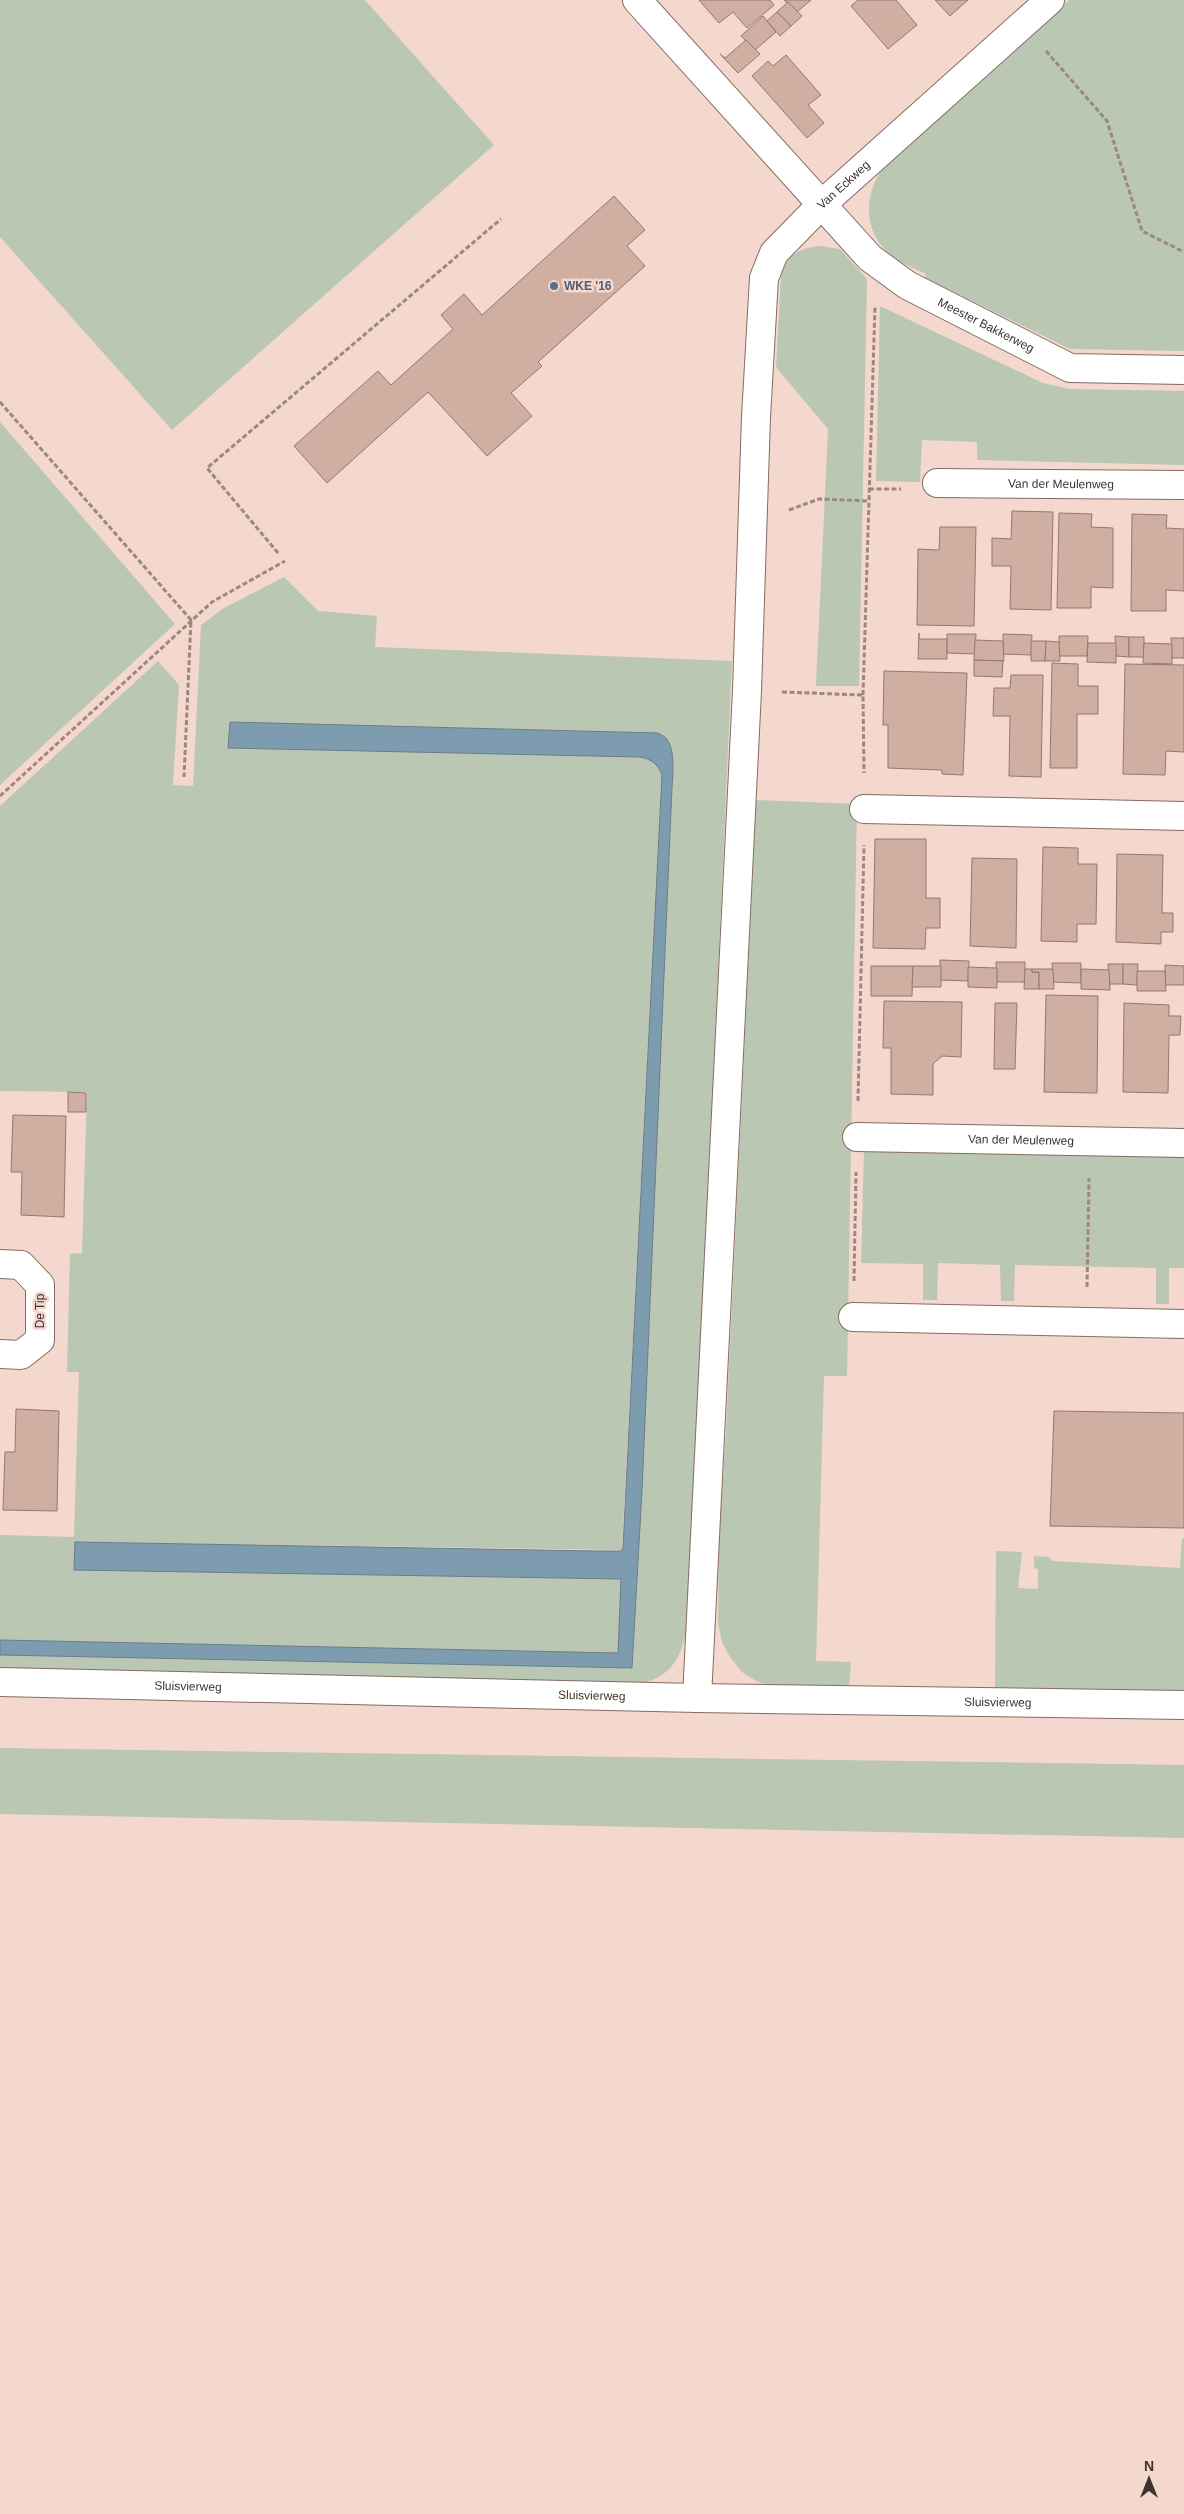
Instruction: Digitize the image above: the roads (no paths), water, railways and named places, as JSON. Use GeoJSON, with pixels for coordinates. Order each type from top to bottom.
{"type":"FeatureCollection","features":[{"type":"Feature","properties":{"kind":"street","name":"Van Eckweg"},"geometry":{"type":"LineString","coordinates":[[637,0],[822,205],[1041,8]]}},
{"type":"Feature","properties":{"kind":"street","name":"Meester Bakkerweg"},"geometry":{"type":"LineString","coordinates":[[822,205],[870,258],[907,285],[1070,368],[1184,370]]}},
{"type":"Feature","properties":{"kind":"street"},"geometry":{"type":"LineString","coordinates":[[697,1698],[747,690],[752,522],[764,278],[774,253],[822,205]]}},
{"type":"Feature","properties":{"kind":"street","name":"Van der Meulenweg"},"geometry":{"type":"LineString","coordinates":[[937,483],[1184,485]]}},
{"type":"Feature","properties":{"kind":"street"},"geometry":{"type":"LineString","coordinates":[[864,809],[1184,816]]}},
{"type":"Feature","properties":{"kind":"street","name":"Van der Meulenweg"},"geometry":{"type":"LineString","coordinates":[[857,1137],[1184,1143]]}},
{"type":"Feature","properties":{"kind":"street","name":"De Tip"},"geometry":{"type":"LineString","coordinates":[[0,1264],[21,1265],[40,1286],[40,1340],[21,1355],[0,1354]]}},
{"type":"Feature","properties":{"kind":"street"},"geometry":{"type":"LineString","coordinates":[[853,1318],[1184,1324]]}},
{"type":"Feature","properties":{"kind":"street","name":"Sluisvierweg"},"geometry":{"type":"LineString","coordinates":[[0,1682],[697,1698],[1184,1705]]}},
{"type":"Feature","properties":{"kind":"water"},"geometry":{"type":"Polygon","coordinates":[[[230,722],[657,733],[668,741],[671,748],[673,772],[642,1491],[632,1668],[0,1655],[0,1640],[618,1653],[621,1579],[74,1570],[75,1542],[597,1551],[621,1551],[623,1548],[662,775],[653,762],[639,757],[228,748],[230,722]]]}},
{"type":"Feature","properties":{"kind":"place","name":"WKE '16"},"geometry":{"type":"Point","coordinates":[554,286]}}]}
